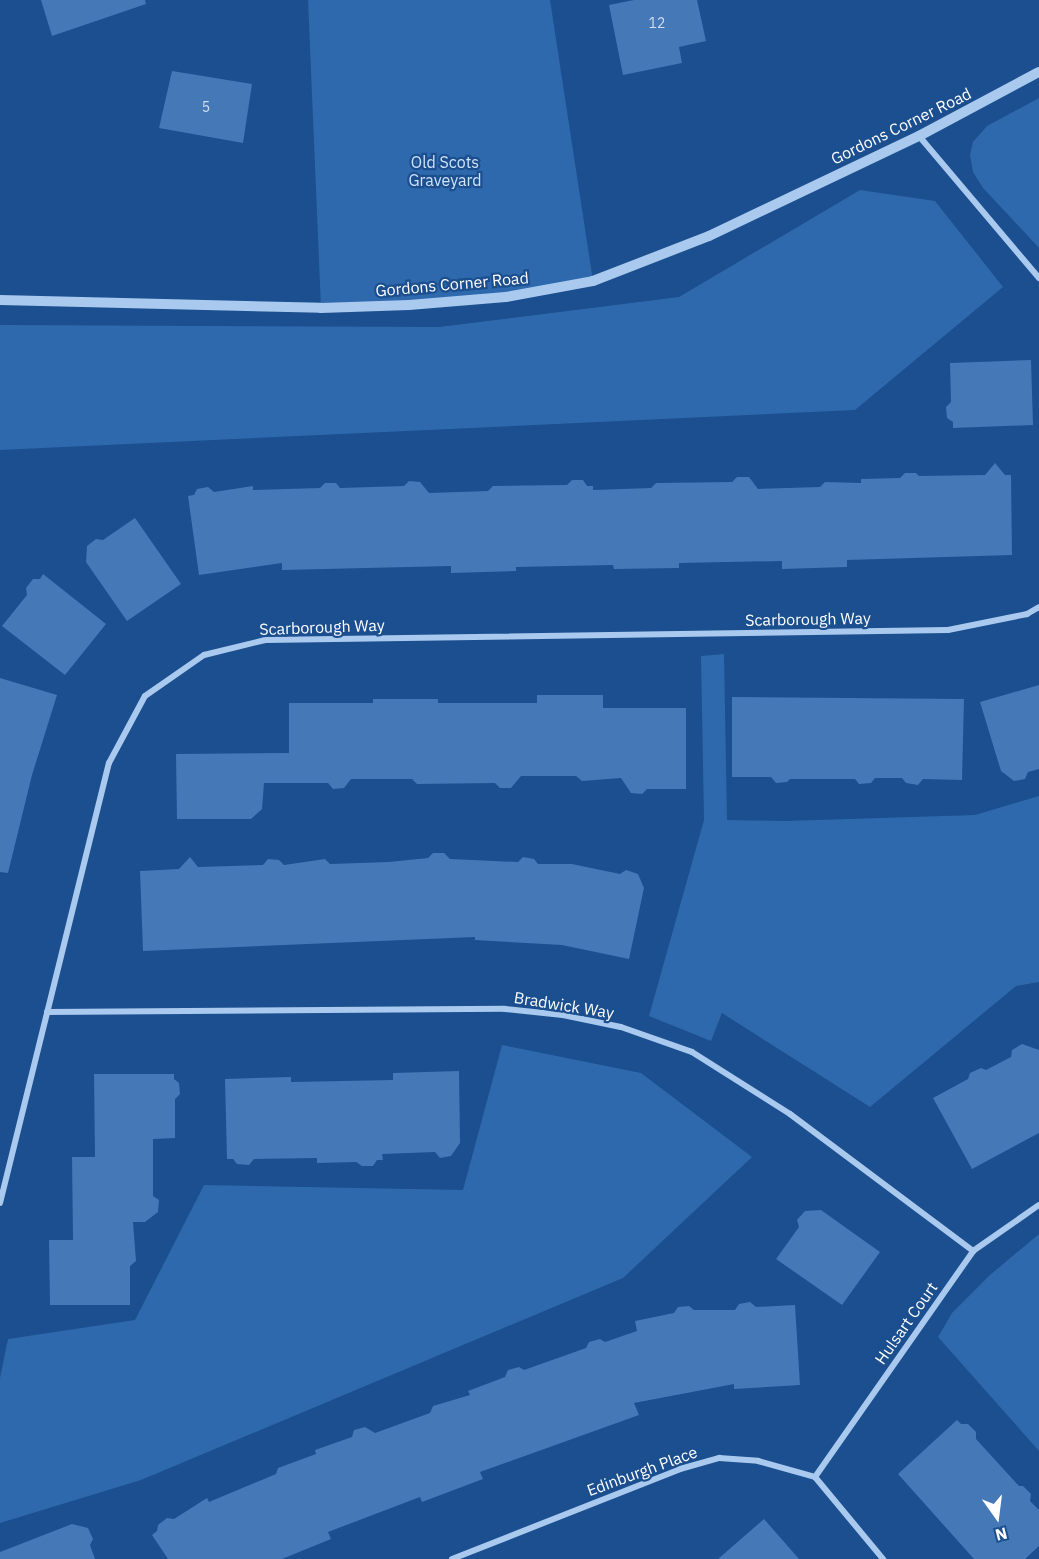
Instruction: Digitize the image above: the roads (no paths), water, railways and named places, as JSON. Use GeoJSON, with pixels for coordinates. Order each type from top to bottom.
{"type":"FeatureCollection","features":[{"type":"Feature","properties":{"kind":"street","name":"Gordons Corner Road"},"geometry":{"type":"LineString","coordinates":[[0,300],[321,308],[409,305],[506,297],[593,281],[708,236],[919,136],[1039,72]]}},
{"type":"Feature","properties":{"kind":"street"},"geometry":{"type":"LineString","coordinates":[[919,136],[1039,278]]}},
{"type":"Feature","properties":{"kind":"street","name":"Scarborough Way"},"geometry":{"type":"LineString","coordinates":[[0,1203],[109,763],[145,696],[204,655],[265,640],[948,630],[1027,614],[1039,607]]}},
{"type":"Feature","properties":{"kind":"street","name":"Bradwick Way"},"geometry":{"type":"LineString","coordinates":[[47,1012],[505,1009],[563,1015],[621,1027],[692,1053],[790,1114],[974,1251]]}},
{"type":"Feature","properties":{"kind":"street","name":"Hulsart Court"},"geometry":{"type":"LineString","coordinates":[[815,1477],[974,1251],[1039,1205]]}},
{"type":"Feature","properties":{"kind":"street","name":"Edinburgh Place"},"geometry":{"type":"LineString","coordinates":[[452,1559],[680,1469],[719,1458],[758,1461],[815,1477]]}},
{"type":"Feature","properties":{"kind":"street"},"geometry":{"type":"LineString","coordinates":[[815,1477],[883,1559]]}},
{"type":"Feature","properties":{"kind":"park label","name":"Old Scots Graveyard"},"geometry":{"type":"Point","coordinates":[445,171]}}]}
